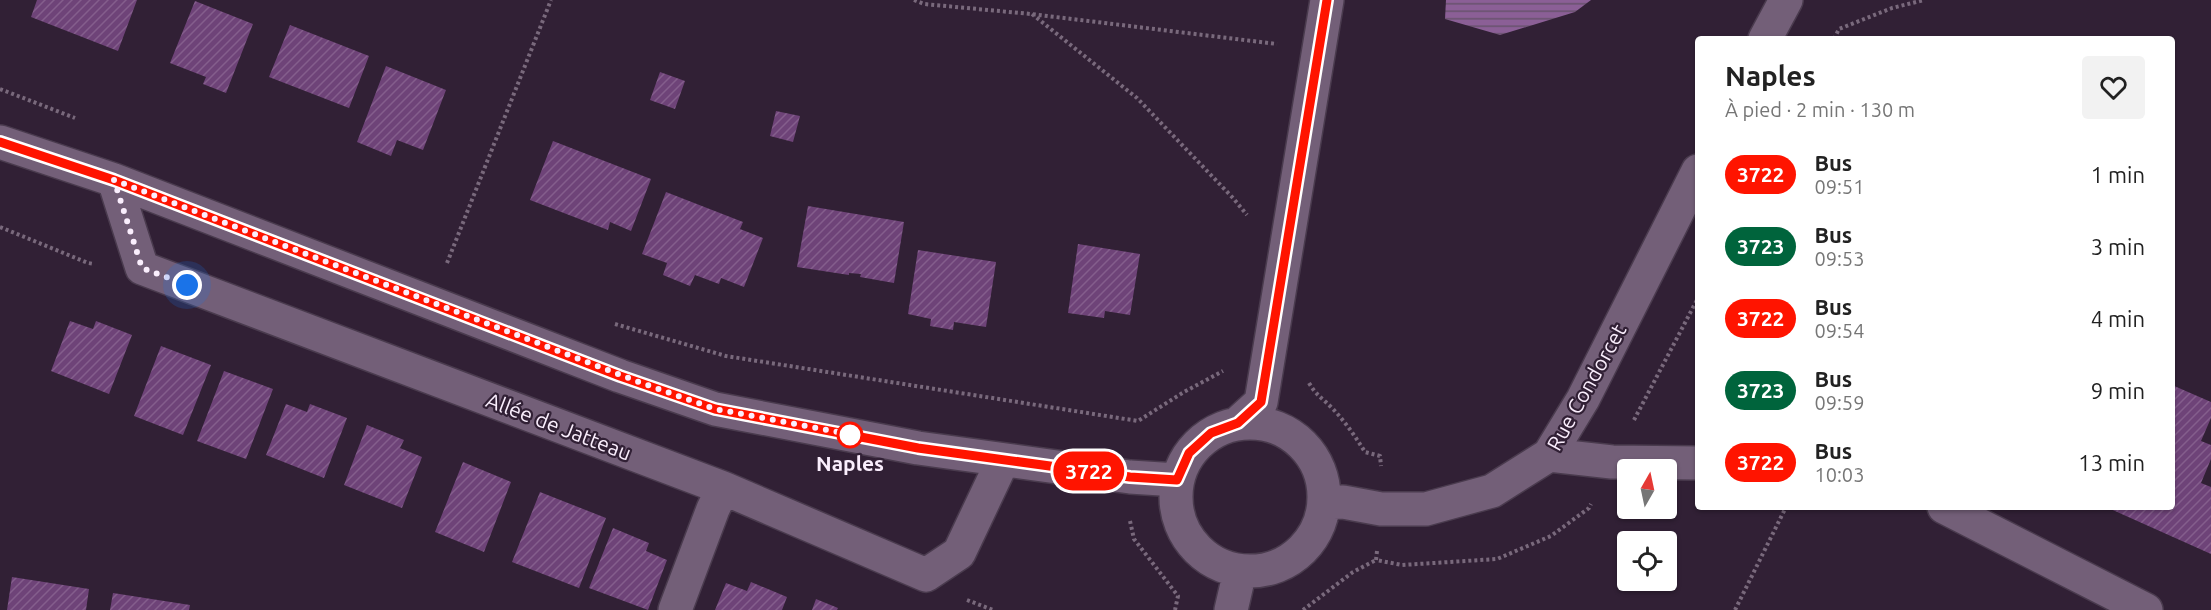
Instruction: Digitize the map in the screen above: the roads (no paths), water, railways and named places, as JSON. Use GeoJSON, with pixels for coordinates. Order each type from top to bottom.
{"type":"FeatureCollection","features":[{"type":"Feature","properties":{"kind":"street"},"geometry":{"type":"LineString","coordinates":[[1238,423],[1268,424],[1292,436],[1311,454],[1322,478],[1324,503],[1316,532],[1297,555],[1270,569],[1240,571],[1216,564],[1196,549],[1182,528],[1175,504],[1177,480],[1189,453],[1203,440],[1211,433],[1238,423],[1261,402],[1327,0]]}},
{"type":"Feature","properties":{"kind":"street"},"geometry":{"type":"LineString","coordinates":[[1767,36],[1786,0]]}},
{"type":"Feature","properties":{"kind":"street"},"geometry":{"type":"LineString","coordinates":[[0,142],[114,180],[609,372],[715,409],[918,448],[1130,477],[1177,480]]}},
{"type":"Feature","properties":{"kind":"street","name":"Rue Condorcet"},"geometry":{"type":"LineString","coordinates":[[1324,503],[1343,502],[1381,509],[1426,509],[1492,491],[1549,455],[1583,399],[1695,177]]}},
{"type":"Feature","properties":{"kind":"street","name":"Allée de Jatteau"},"geometry":{"type":"LineString","coordinates":[[114,180],[142,268],[723,488],[926,575],[959,553],[1003,460]]}},
{"type":"Feature","properties":{"kind":"street"},"geometry":{"type":"LineString","coordinates":[[1549,455],[1612,462],[1695,463]]}},
{"type":"Feature","properties":{"kind":"street"},"geometry":{"type":"LineString","coordinates":[[675,610],[723,488]]}},
{"type":"Feature","properties":{"kind":"street"},"geometry":{"type":"LineString","coordinates":[[1950,510],[2146,610]]}},
{"type":"Feature","properties":{"kind":"street"},"geometry":{"type":"LineString","coordinates":[[1231,610],[1240,571]]}},
{"type":"Feature","properties":{"kind":"place","name":"Naples"},"geometry":{"type":"Point","coordinates":[850,435]}}]}
